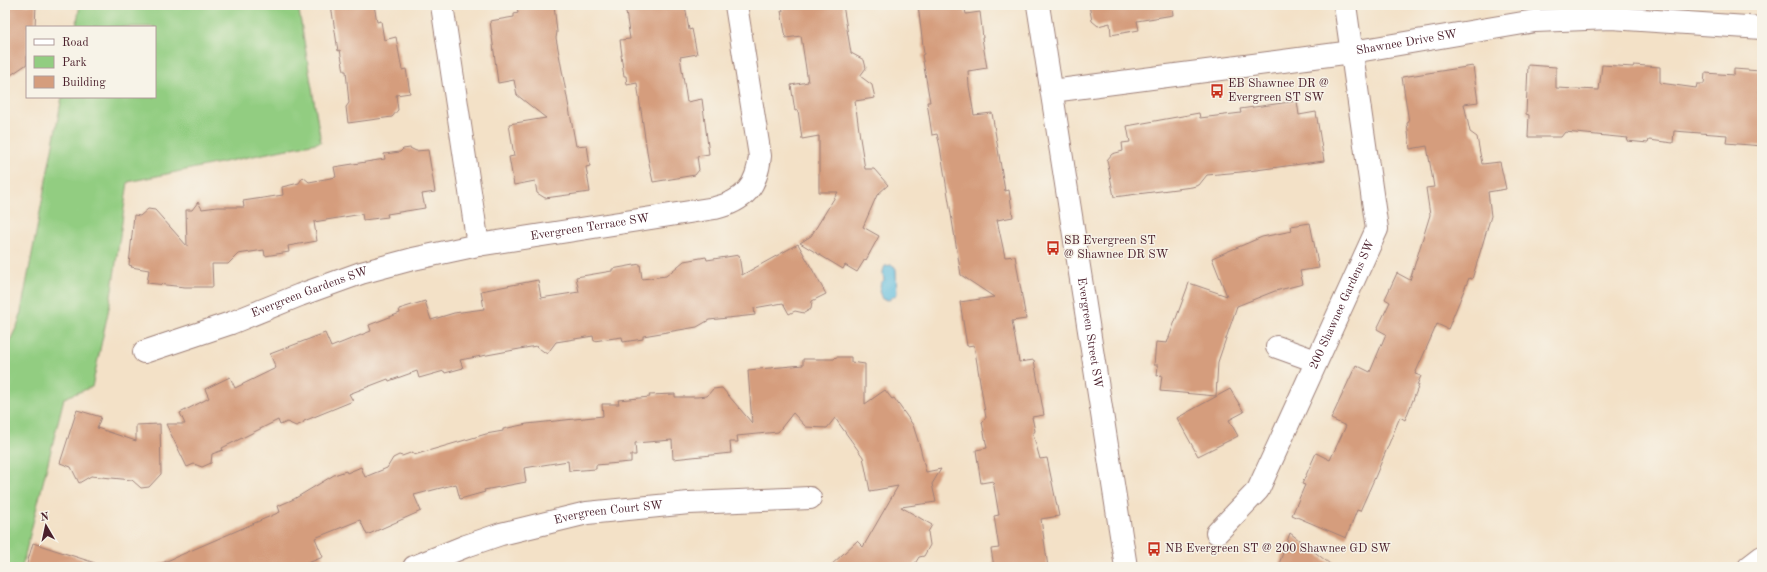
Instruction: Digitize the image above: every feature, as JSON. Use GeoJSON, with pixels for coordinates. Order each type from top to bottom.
{"type":"FeatureCollection","features":[{"type":"Feature","properties":{"kind":"street"},"geometry":{"type":"LineString","coordinates":[[442,5],[478,245]]}},
{"type":"Feature","properties":{"kind":"street","name":"Evergreen Terrace SW"},"geometry":{"type":"LineString","coordinates":[[478,245],[714,208],[726,205],[738,199],[748,191],[756,176],[760,156],[736,5]]}},
{"type":"Feature","properties":{"kind":"street","name":"Evergreen Street SW"},"geometry":{"type":"LineString","coordinates":[[1038,5],[1126,567]]}},
{"type":"Feature","properties":{"kind":"street","name":"200 Shawnee Gardens SW"},"geometry":{"type":"LineString","coordinates":[[1217,533],[1258,490],[1377,229],[1345,5]]}},
{"type":"Feature","properties":{"kind":"street","name":"Shawnee Drive SW"},"geometry":{"type":"LineString","coordinates":[[1052,92],[1352,52],[1535,21],[1611,11],[1762,28]]}},
{"type":"Feature","properties":{"kind":"street","name":"Evergreen Gardens SW"},"geometry":{"type":"LineString","coordinates":[[144,352],[231,323],[300,295],[361,274],[413,259],[478,245]]}},
{"type":"Feature","properties":{"kind":"street"},"geometry":{"type":"LineString","coordinates":[[1277,347],[1316,361]]}},
{"type":"Feature","properties":{"kind":"street","name":"Evergreen Court SW"},"geometry":{"type":"LineString","coordinates":[[414,567],[501,534],[587,513],[689,502],[810,498]]}},
{"type":"Feature","properties":{"kind":"street"},"geometry":{"type":"LineString","coordinates":[[1749,567],[1762,557]]}},
{"type":"Feature","properties":{"kind":"green space"},"geometry":{"type":"Polygon","coordinates":[[[80,5],[298,5],[321,142],[128,182],[110,303],[92,387],[64,398],[22,567],[5,567],[5,351],[19,322],[62,98],[156,98],[156,26],[76,26],[80,5]]]}},
{"type":"Feature","properties":{"kind":"water"},"geometry":{"type":"Polygon","coordinates":[[[891,265],[896,269],[897,294],[889,300],[882,299],[879,291],[881,283],[884,280],[883,270],[885,266],[891,265]]]}},
{"type":"Feature","properties":{"kind":"building"},"geometry":{"type":"Polygon","coordinates":[[[5,5],[36,5],[35,26],[26,26],[26,65],[5,79],[5,5]]]}},
{"type":"Feature","properties":{"kind":"building"},"geometry":{"type":"Polygon","coordinates":[[[331,5],[374,5],[377,22],[381,21],[384,40],[396,37],[402,70],[406,69],[410,93],[396,95],[398,110],[392,117],[348,123],[346,107],[349,103],[346,71],[344,71],[340,50],[338,51],[331,5]]]}},
{"type":"Feature","properties":{"kind":"building"},"geometry":{"type":"Polygon","coordinates":[[[517,5],[554,5],[557,32],[556,38],[576,146],[587,145],[590,166],[586,167],[590,192],[545,198],[537,193],[535,181],[514,185],[509,157],[514,156],[509,124],[546,118],[517,95],[514,80],[498,83],[490,21],[514,17],[514,14],[518,13],[517,5]]]}},
{"type":"Feature","properties":{"kind":"building"},"geometry":{"type":"Polygon","coordinates":[[[625,5],[685,5],[689,30],[692,29],[697,54],[680,57],[687,102],[702,99],[709,154],[697,156],[699,170],[695,175],[653,182],[637,83],[627,85],[626,76],[624,76],[620,40],[630,39],[625,5]]]}},
{"type":"Feature","properties":{"kind":"building"},"geometry":{"type":"Polygon","coordinates":[[[782,5],[843,5],[851,53],[864,60],[866,68],[860,76],[872,85],[875,98],[855,101],[860,138],[865,169],[874,169],[888,185],[877,195],[863,227],[879,236],[866,260],[865,259],[857,272],[845,265],[843,269],[800,243],[811,236],[838,192],[819,192],[819,136],[802,139],[798,110],[795,111],[791,85],[808,82],[801,36],[786,38],[781,11],[783,11],[782,5]]]}},
{"type":"Feature","properties":{"kind":"building"},"geometry":{"type":"Polygon","coordinates":[[[918,5],[964,5],[966,14],[980,12],[982,38],[987,68],[968,71],[969,86],[974,115],[992,113],[1005,191],[1009,190],[1013,217],[997,220],[1005,257],[1015,256],[1026,319],[1012,321],[1019,362],[1034,360],[1044,415],[1032,417],[1035,431],[1033,434],[1040,459],[1047,458],[1059,516],[1041,519],[1048,567],[994,567],[991,549],[999,548],[994,516],[999,515],[993,481],[981,483],[976,450],[987,448],[982,422],[986,418],[974,345],[967,346],[960,302],[994,297],[961,275],[940,147],[937,134],[932,135],[927,102],[930,102],[922,55],[924,54],[918,5]]]}},
{"type":"Feature","properties":{"kind":"building"},"geometry":{"type":"Polygon","coordinates":[[[1089,5],[1172,5],[1173,15],[1137,21],[1139,30],[1111,35],[1110,23],[1098,26],[1092,21],[1089,5]]]}},
{"type":"Feature","properties":{"kind":"building"},"geometry":{"type":"Polygon","coordinates":[[[1528,65],[1556,67],[1556,88],[1599,90],[1602,65],[1660,67],[1660,83],[1696,88],[1697,84],[1704,84],[1705,73],[1734,75],[1734,69],[1760,71],[1759,92],[1762,93],[1762,146],[1726,143],[1727,135],[1674,131],[1673,143],[1649,140],[1648,143],[1627,141],[1628,138],[1565,132],[1561,137],[1528,137],[1529,115],[1526,114],[1528,65]]]}},
{"type":"Feature","properties":{"kind":"building"},"geometry":{"type":"Polygon","coordinates":[[[1473,66],[1478,102],[1464,104],[1470,132],[1477,137],[1482,164],[1500,162],[1506,189],[1488,192],[1491,216],[1472,279],[1469,278],[1448,329],[1437,324],[1415,374],[1421,376],[1405,420],[1400,417],[1360,511],[1357,510],[1346,538],[1292,515],[1305,485],[1302,484],[1316,453],[1330,460],[1346,426],[1331,419],[1356,365],[1370,372],[1386,334],[1377,329],[1390,302],[1385,299],[1397,273],[1410,280],[1430,215],[1426,188],[1434,187],[1427,146],[1410,149],[1407,123],[1409,122],[1402,77],[1473,66]]]}},
{"type":"Feature","properties":{"kind":"building"},"geometry":{"type":"Polygon","coordinates":[[[1297,101],[1299,115],[1316,112],[1324,161],[1207,175],[1199,185],[1192,187],[1114,197],[1107,160],[1112,154],[1123,151],[1122,143],[1130,142],[1127,126],[1199,113],[1200,118],[1241,113],[1240,109],[1297,101]]]}},
{"type":"Feature","properties":{"kind":"building"},"geometry":{"type":"Polygon","coordinates":[[[410,148],[416,151],[428,150],[435,192],[422,194],[425,208],[387,214],[388,217],[363,220],[362,214],[314,222],[317,241],[288,246],[289,252],[265,256],[264,250],[238,254],[228,264],[212,264],[213,287],[185,287],[147,283],[149,270],[131,267],[132,266],[129,265],[134,215],[140,216],[148,209],[155,210],[187,246],[186,210],[192,210],[198,202],[202,209],[217,207],[244,207],[243,201],[283,195],[282,187],[299,183],[303,177],[309,182],[336,177],[334,167],[385,159],[384,154],[400,152],[403,149],[410,148]]]}},
{"type":"Feature","properties":{"kind":"building"},"geometry":{"type":"Polygon","coordinates":[[[1310,223],[1319,268],[1300,271],[1303,284],[1275,291],[1237,306],[1218,362],[1216,396],[1160,391],[1162,375],[1157,376],[1158,365],[1154,365],[1156,342],[1167,343],[1189,283],[1227,296],[1212,258],[1262,237],[1292,231],[1291,226],[1310,223]]]}},
{"type":"Feature","properties":{"kind":"building"},"geometry":{"type":"Polygon","coordinates":[[[798,244],[826,294],[812,301],[811,309],[804,313],[795,311],[789,314],[783,303],[754,308],[755,315],[709,320],[697,327],[643,336],[643,339],[623,342],[622,337],[594,341],[593,336],[556,342],[547,354],[536,346],[460,360],[463,368],[445,373],[444,371],[419,378],[417,371],[389,381],[388,379],[349,394],[353,401],[304,421],[296,426],[287,422],[280,425],[278,420],[222,448],[223,450],[212,454],[211,463],[202,467],[194,464],[187,467],[166,424],[185,424],[180,413],[209,398],[205,389],[230,377],[235,388],[276,368],[270,354],[325,333],[331,347],[371,331],[369,325],[400,313],[399,309],[425,301],[431,320],[454,313],[484,309],[481,291],[538,280],[541,298],[579,292],[576,277],[612,271],[612,269],[640,264],[642,279],[666,276],[684,261],[706,257],[707,260],[739,255],[742,275],[798,244]]]}},
{"type":"Feature","properties":{"kind":"building"},"geometry":{"type":"Polygon","coordinates":[[[836,357],[851,357],[851,362],[865,364],[865,404],[885,390],[892,399],[894,398],[913,425],[926,472],[941,469],[932,484],[936,502],[901,507],[932,525],[928,532],[930,545],[924,556],[919,557],[913,567],[829,567],[857,541],[863,547],[898,486],[870,491],[863,457],[835,418],[827,428],[806,427],[793,413],[778,432],[737,436],[738,442],[730,442],[731,453],[673,459],[672,440],[635,443],[636,455],[631,455],[631,462],[596,465],[596,469],[569,471],[568,461],[524,468],[526,482],[484,490],[485,492],[460,499],[456,484],[414,495],[421,511],[367,535],[360,520],[315,538],[323,557],[298,567],[153,567],[280,512],[278,506],[294,499],[334,475],[346,471],[347,473],[361,467],[365,477],[387,468],[393,458],[399,455],[402,456],[413,452],[414,455],[486,434],[503,431],[503,429],[527,424],[603,416],[602,404],[619,404],[618,400],[650,397],[649,395],[675,394],[675,397],[707,396],[713,389],[722,388],[752,423],[748,370],[803,365],[803,359],[834,359],[836,357]]]}},
{"type":"Feature","properties":{"kind":"building"},"geometry":{"type":"Polygon","coordinates":[[[1230,389],[1244,412],[1229,420],[1238,436],[1198,456],[1177,418],[1230,389]]]}},
{"type":"Feature","properties":{"kind":"building"},"geometry":{"type":"Polygon","coordinates":[[[77,410],[101,417],[97,428],[136,441],[136,425],[160,424],[161,474],[149,487],[141,488],[132,480],[91,476],[79,483],[71,467],[60,463],[77,410]]]}},
{"type":"Feature","properties":{"kind":"building"},"geometry":{"type":"Polygon","coordinates":[[[1290,533],[1334,567],[1278,567],[1290,533]]]}},
{"type":"Feature","properties":{"kind":"building"},"geometry":{"type":"Polygon","coordinates":[[[33,543],[95,563],[95,567],[26,567],[33,543]]]}},
{"type":"Feature","properties":{"kind":"place","name":"EB Shawnee DR @ Evergreen ST SW"},"geometry":{"type":"Point","coordinates":[1217,91]}},
{"type":"Feature","properties":{"kind":"place","name":"SB Evergreen ST @ Shawnee DR SW"},"geometry":{"type":"Point","coordinates":[1053,248]}},
{"type":"Feature","properties":{"kind":"place","name":"NB Evergreen ST @ 200 Shawnee GD SW"},"geometry":{"type":"Point","coordinates":[1154,549]}}]}
